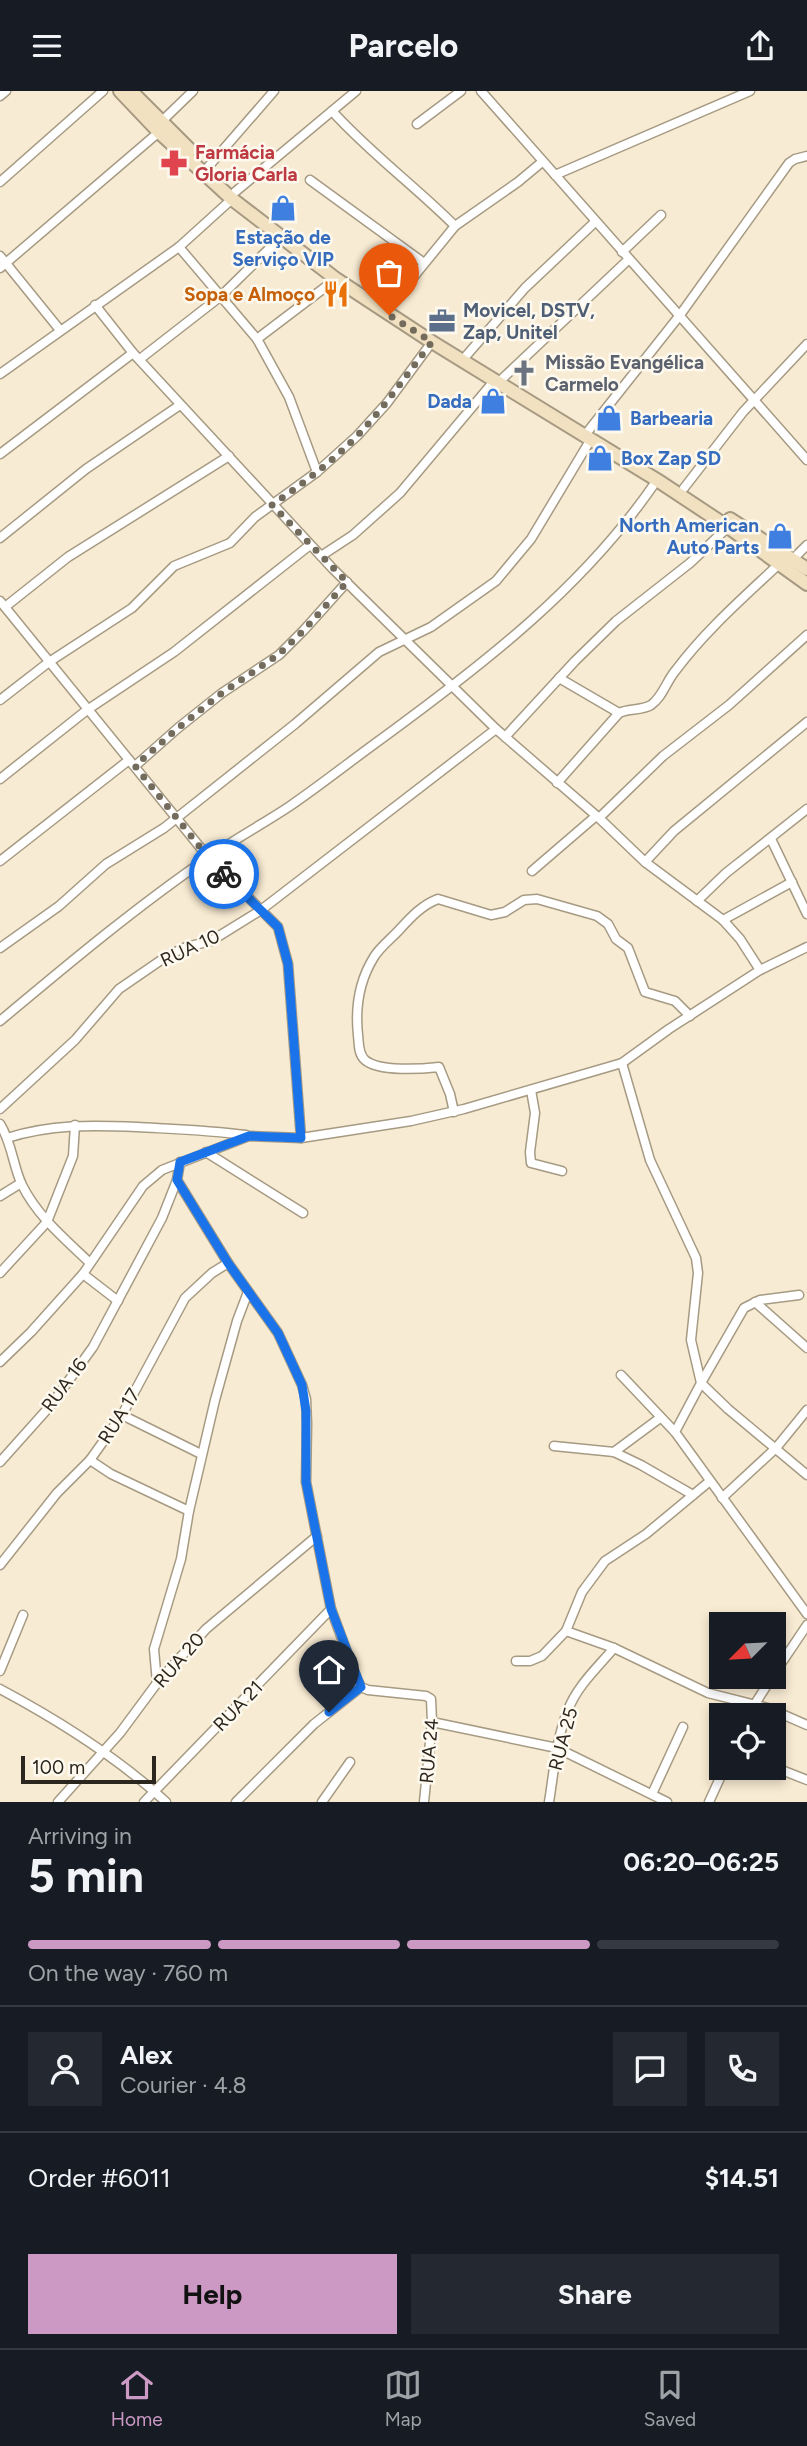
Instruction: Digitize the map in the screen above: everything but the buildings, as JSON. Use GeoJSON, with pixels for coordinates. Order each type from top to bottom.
{"type":"FeatureCollection","features":[{"type":"Feature","properties":{"kind":"main road"},"geometry":{"type":"LineString","coordinates":[[120,91],[280,238],[336,279],[432,342],[684,488],[807,569]]}},
{"type":"Feature","properties":{"kind":"main road"},"geometry":{"type":"LineString","coordinates":[[131,91],[160,127],[208,167],[233,196],[389,307],[499,379]]}},
{"type":"Feature","properties":{"kind":"main road"},"geometry":{"type":"LineString","coordinates":[[590,434],[729,527],[807,584]]}},
{"type":"Feature","properties":{"kind":"street"},"geometry":{"type":"LineString","coordinates":[[0,96],[6,91]]}},
{"type":"Feature","properties":{"kind":"street"},"geometry":{"type":"LineString","coordinates":[[0,182],[103,91]]}},
{"type":"Feature","properties":{"kind":"street"},"geometry":{"type":"LineString","coordinates":[[60,330],[2,262],[160,127],[192,91]]}},
{"type":"Feature","properties":{"kind":"street"},"geometry":{"type":"LineString","coordinates":[[208,167],[274,91]]}},
{"type":"Feature","properties":{"kind":"street"},"geometry":{"type":"LineString","coordinates":[[0,374],[179,247],[233,196],[356,91]]}},
{"type":"Feature","properties":{"kind":"street"},"geometry":{"type":"LineString","coordinates":[[417,124],[461,91]]}},
{"type":"Feature","properties":{"kind":"street"},"geometry":{"type":"LineString","coordinates":[[481,91],[807,460]]}},
{"type":"Feature","properties":{"kind":"street"},"geometry":{"type":"LineString","coordinates":[[555,174],[750,91]]}},
{"type":"Feature","properties":{"kind":"street"},"geometry":{"type":"LineString","coordinates":[[332,111],[360,142],[430,201],[455,226]]}},
{"type":"Feature","properties":{"kind":"street"},"geometry":{"type":"LineString","coordinates":[[0,949],[59,906],[106,864],[164,828],[379,652],[431,627],[484,590],[510,566],[543,520],[590,434],[680,315],[789,163],[807,156]]}},
{"type":"Feature","properties":{"kind":"street"},"geometry":{"type":"LineString","coordinates":[[389,307],[455,226],[518,183],[542,162]]}},
{"type":"Feature","properties":{"kind":"street"},"geometry":{"type":"LineString","coordinates":[[310,180],[424,263]]}},
{"type":"Feature","properties":{"kind":"street"},"geometry":{"type":"LineString","coordinates":[[622,253],[661,215]]}},
{"type":"Feature","properties":{"kind":"street"},"geometry":{"type":"LineString","coordinates":[[466,356],[525,288],[595,222]]}},
{"type":"Feature","properties":{"kind":"street"},"geometry":{"type":"LineString","coordinates":[[0,454],[221,296],[280,238]]}},
{"type":"Feature","properties":{"kind":"street"},"geometry":{"type":"LineString","coordinates":[[179,247],[257,339],[289,397],[317,472]]}},
{"type":"Feature","properties":{"kind":"street"},"geometry":{"type":"LineString","coordinates":[[321,557],[375,518],[499,379],[628,260]]}},
{"type":"Feature","properties":{"kind":"street"},"geometry":{"type":"LineString","coordinates":[[257,339],[336,279]]}},
{"type":"Feature","properties":{"kind":"street"},"geometry":{"type":"LineString","coordinates":[[95,305],[136,356],[321,557],[496,729],[598,817],[645,862],[723,921],[740,939],[760,970]]}},
{"type":"Feature","properties":{"kind":"street"},"geometry":{"type":"LineString","coordinates":[[0,700],[49,662],[132,608],[174,566],[230,543],[255,517],[317,472],[357,436],[387,403],[432,342]]}},
{"type":"Feature","properties":{"kind":"street"},"geometry":{"type":"LineString","coordinates":[[684,488],[753,400],[807,344]]}},
{"type":"Feature","properties":{"kind":"street"},"geometry":{"type":"LineString","coordinates":[[0,538],[86,469],[180,405]]}},
{"type":"Feature","properties":{"kind":"street"},"geometry":{"type":"LineString","coordinates":[[0,621],[5,607],[68,557],[229,456]]}},
{"type":"Feature","properties":{"kind":"street"},"geometry":{"type":"LineString","coordinates":[[0,1021],[73,960],[208,857],[290,807],[452,686],[520,631],[582,572],[637,510],[657,480]]}},
{"type":"Feature","properties":{"kind":"street"},"geometry":{"type":"LineString","coordinates":[[505,737],[616,621],[690,563],[729,527]]}},
{"type":"Feature","properties":{"kind":"street"},"geometry":{"type":"LineString","coordinates":[[0,779],[87,710],[174,652],[310,545]]}},
{"type":"Feature","properties":{"kind":"street"},"geometry":{"type":"LineString","coordinates":[[792,560],[807,545]]}},
{"type":"Feature","properties":{"kind":"street"},"geometry":{"type":"LineString","coordinates":[[557,783],[619,713],[627,709],[645,708],[656,701],[676,669],[721,620],[779,564]]}},
{"type":"Feature","properties":{"kind":"street"},"geometry":{"type":"LineString","coordinates":[[0,861],[213,700],[278,655],[347,582]]}},
{"type":"Feature","properties":{"kind":"street"},"geometry":{"type":"LineString","coordinates":[[5,607],[208,857],[278,927],[288,964],[301,1138]]}},
{"type":"Feature","properties":{"kind":"street"},"geometry":{"type":"LineString","coordinates":[[532,871],[598,817],[663,756],[729,705],[807,635]]}},
{"type":"Feature","properties":{"kind":"street"},"geometry":{"type":"LineString","coordinates":[[559,678],[619,713]]}},
{"type":"Feature","properties":{"kind":"street"},"geometry":{"type":"LineString","coordinates":[[645,862],[674,831],[807,722]]}},
{"type":"Feature","properties":{"kind":"street","name":"RUA 10"},"geometry":{"type":"LineString","coordinates":[[0,1109],[75,1039],[119,989],[167,956],[186,947],[211,941],[261,910],[496,729]]}},
{"type":"Feature","properties":{"kind":"street"},"geometry":{"type":"LineString","coordinates":[[697,901],[726,873],[807,809]]}},
{"type":"Feature","properties":{"kind":"street"},"geometry":{"type":"LineString","coordinates":[[771,839],[807,914]]}},
{"type":"Feature","properties":{"kind":"street"},"geometry":{"type":"LineString","coordinates":[[723,921],[792,882]]}},
{"type":"Feature","properties":{"kind":"street"},"geometry":{"type":"LineString","coordinates":[[454,1112],[439,1067],[422,1069],[370,1064],[362,1057],[359,1048],[356,1015],[359,993],[374,956],[411,916],[430,902],[438,899],[491,915],[505,912],[524,900],[537,899],[597,916],[608,924],[616,939],[628,948],[645,992],[675,1001],[690,1016]]}},
{"type":"Feature","properties":{"kind":"street"},"geometry":{"type":"LineString","coordinates":[[7,1138],[33,1129],[75,1125],[175,1128],[249,1136],[301,1138],[454,1112],[622,1063],[760,970],[807,947]]}},
{"type":"Feature","properties":{"kind":"street"},"geometry":{"type":"LineString","coordinates":[[622,1063],[650,1160],[696,1258],[698,1273],[691,1340],[701,1383],[807,1475]]}},
{"type":"Feature","properties":{"kind":"street"},"geometry":{"type":"LineString","coordinates":[[531,1090],[535,1113],[531,1163],[562,1171]]}},
{"type":"Feature","properties":{"kind":"street"},"geometry":{"type":"LineString","coordinates":[[0,1273],[47,1222],[73,1156],[75,1125]]}},
{"type":"Feature","properties":{"kind":"street"},"geometry":{"type":"LineString","coordinates":[[1,1128],[7,1138],[21,1183],[47,1222],[90,1263]]}},
{"type":"Feature","properties":{"kind":"street"},"geometry":{"type":"LineString","coordinates":[[0,1362],[83,1274],[144,1186],[162,1170],[249,1136]]}},
{"type":"Feature","properties":{"kind":"street"},"geometry":{"type":"LineString","coordinates":[[206,1152],[303,1213]]}},
{"type":"Feature","properties":{"kind":"street","name":"RUA 16"},"geometry":{"type":"LineString","coordinates":[[0,1462],[51,1405],[93,1347],[162,1218],[177,1180],[180,1162]]}},
{"type":"Feature","properties":{"kind":"street"},"geometry":{"type":"LineString","coordinates":[[177,1180],[228,1263],[278,1333],[302,1385],[306,1411],[306,1482],[331,1609],[361,1687],[314,1724],[236,1802]]}},
{"type":"Feature","properties":{"kind":"street"},"geometry":{"type":"LineString","coordinates":[[0,1196],[21,1183]]}},
{"type":"Feature","properties":{"kind":"street","name":"RUA 17"},"geometry":{"type":"LineString","coordinates":[[0,1565],[57,1493],[90,1460],[122,1415],[185,1298],[212,1273],[228,1263]]}},
{"type":"Feature","properties":{"kind":"street"},"geometry":{"type":"LineString","coordinates":[[83,1274],[118,1301]]}},
{"type":"Feature","properties":{"kind":"street"},"geometry":{"type":"LineString","coordinates":[[157,1683],[154,1649],[181,1559],[201,1454],[226,1358],[248,1292]]}},
{"type":"Feature","properties":{"kind":"street"},"geometry":{"type":"LineString","coordinates":[[675,1432],[739,1314],[755,1302],[800,1295]]}},
{"type":"Feature","properties":{"kind":"street"},"geometry":{"type":"LineString","coordinates":[[755,1302],[807,1348]]}},
{"type":"Feature","properties":{"kind":"street"},"geometry":{"type":"LineString","coordinates":[[621,1375],[675,1432],[807,1614]]}},
{"type":"Feature","properties":{"kind":"street"},"geometry":{"type":"LineString","coordinates":[[722,1498],[776,1448],[807,1410]]}},
{"type":"Feature","properties":{"kind":"street"},"geometry":{"type":"LineString","coordinates":[[122,1415],[201,1454]]}},
{"type":"Feature","properties":{"kind":"street"},"geometry":{"type":"LineString","coordinates":[[614,1452],[660,1418]]}},
{"type":"Feature","properties":{"kind":"street"},"geometry":{"type":"LineString","coordinates":[[554,1446],[614,1452],[693,1495]]}},
{"type":"Feature","properties":{"kind":"street"},"geometry":{"type":"LineString","coordinates":[[90,1460],[111,1474],[189,1511]]}},
{"type":"Feature","properties":{"kind":"street"},"geometry":{"type":"LineString","coordinates":[[516,1661],[530,1661],[542,1656],[566,1631],[582,1592],[605,1561],[646,1534],[710,1481]]}},
{"type":"Feature","properties":{"kind":"street","name":"RUA 20"},"geometry":{"type":"LineString","coordinates":[[58,1802],[134,1717],[157,1683],[206,1629],[317,1536]]}},
{"type":"Feature","properties":{"kind":"street","name":"RUA 21"},"geometry":{"type":"LineString","coordinates":[[145,1802],[331,1609]]}},
{"type":"Feature","properties":{"kind":"street"},"geometry":{"type":"LineString","coordinates":[[0,1671],[23,1615]]}},
{"type":"Feature","properties":{"kind":"street"},"geometry":{"type":"LineString","coordinates":[[786,1656],[807,1625]]}},
{"type":"Feature","properties":{"kind":"street"},"geometry":{"type":"LineString","coordinates":[[566,1631],[614,1648],[708,1693],[753,1703],[763,1689]]}},
{"type":"Feature","properties":{"kind":"street","name":"RUA 25"},"geometry":{"type":"LineString","coordinates":[[549,1802],[557,1748],[568,1710],[578,1692],[614,1648]]}},
{"type":"Feature","properties":{"kind":"street","name":"RUA 24"},"geometry":{"type":"LineString","coordinates":[[361,1687],[426,1696],[431,1699],[432,1722],[424,1802]]}},
{"type":"Feature","properties":{"kind":"street"},"geometry":{"type":"LineString","coordinates":[[0,1689],[39,1710],[102,1752],[166,1802]]}},
{"type":"Feature","properties":{"kind":"street"},"geometry":{"type":"LineString","coordinates":[[786,1716],[807,1725]]}},
{"type":"Feature","properties":{"kind":"street"},"geometry":{"type":"LineString","coordinates":[[432,1722],[557,1748],[667,1802]]}},
{"type":"Feature","properties":{"kind":"street"},"geometry":{"type":"LineString","coordinates":[[652,1794],[683,1727]]}},
{"type":"Feature","properties":{"kind":"street"},"geometry":{"type":"LineString","coordinates":[[321,1802],[350,1762]]}},
{"type":"Feature","properties":{"kind":"street"},"geometry":{"type":"LineString","coordinates":[[786,1772],[807,1780]]}},
{"type":"Feature","properties":{"kind":"street"},"geometry":{"type":"LineString","coordinates":[[709,1802],[719,1780]]}},
{"type":"Feature","properties":{"kind":"way so far"},"geometry":{"type":"LineString","coordinates":[[224,874],[135,766],[222,693],[278,655],[347,582],[272,505],[338,455],[357,436],[387,403],[432,342],[389,315]]}},
{"type":"Feature","properties":{"kind":"place","name":"Farmácia Gloria Carla"},"geometry":{"type":"Point","coordinates":[174,163]}},
{"type":"Feature","properties":{"kind":"place","name":"Estação de Serviço VIP"},"geometry":{"type":"Point","coordinates":[283,208]}},
{"type":"Feature","properties":{"kind":"place","name":"Sopa e Almoço"},"geometry":{"type":"Point","coordinates":[336,294]}},
{"type":"Feature","properties":{"kind":"place","name":"Movicel, DSTV, Zap, Unitel"},"geometry":{"type":"Point","coordinates":[442,321]}},
{"type":"Feature","properties":{"kind":"place","name":"Missão Evangélica Carmelo"},"geometry":{"type":"Point","coordinates":[524,373]}},
{"type":"Feature","properties":{"kind":"place","name":"Dada"},"geometry":{"type":"Point","coordinates":[493,401]}},
{"type":"Feature","properties":{"kind":"place","name":"Barbearia"},"geometry":{"type":"Point","coordinates":[609,418]}},
{"type":"Feature","properties":{"kind":"place","name":"Box Zap SD"},"geometry":{"type":"Point","coordinates":[600,458]}},
{"type":"Feature","properties":{"kind":"place","name":"North American Auto Parts"},"geometry":{"type":"Point","coordinates":[780,536]}},
{"type":"Feature","properties":{"kind":"route"},"geometry":{"type":"LineString","coordinates":[[224,874],[278,927],[285,946],[301,1138],[249,1136],[180,1162],[177,1180],[228,1263],[278,1333],[302,1385],[306,1399],[306,1482],[331,1609],[361,1687],[329,1712]]}}]}
